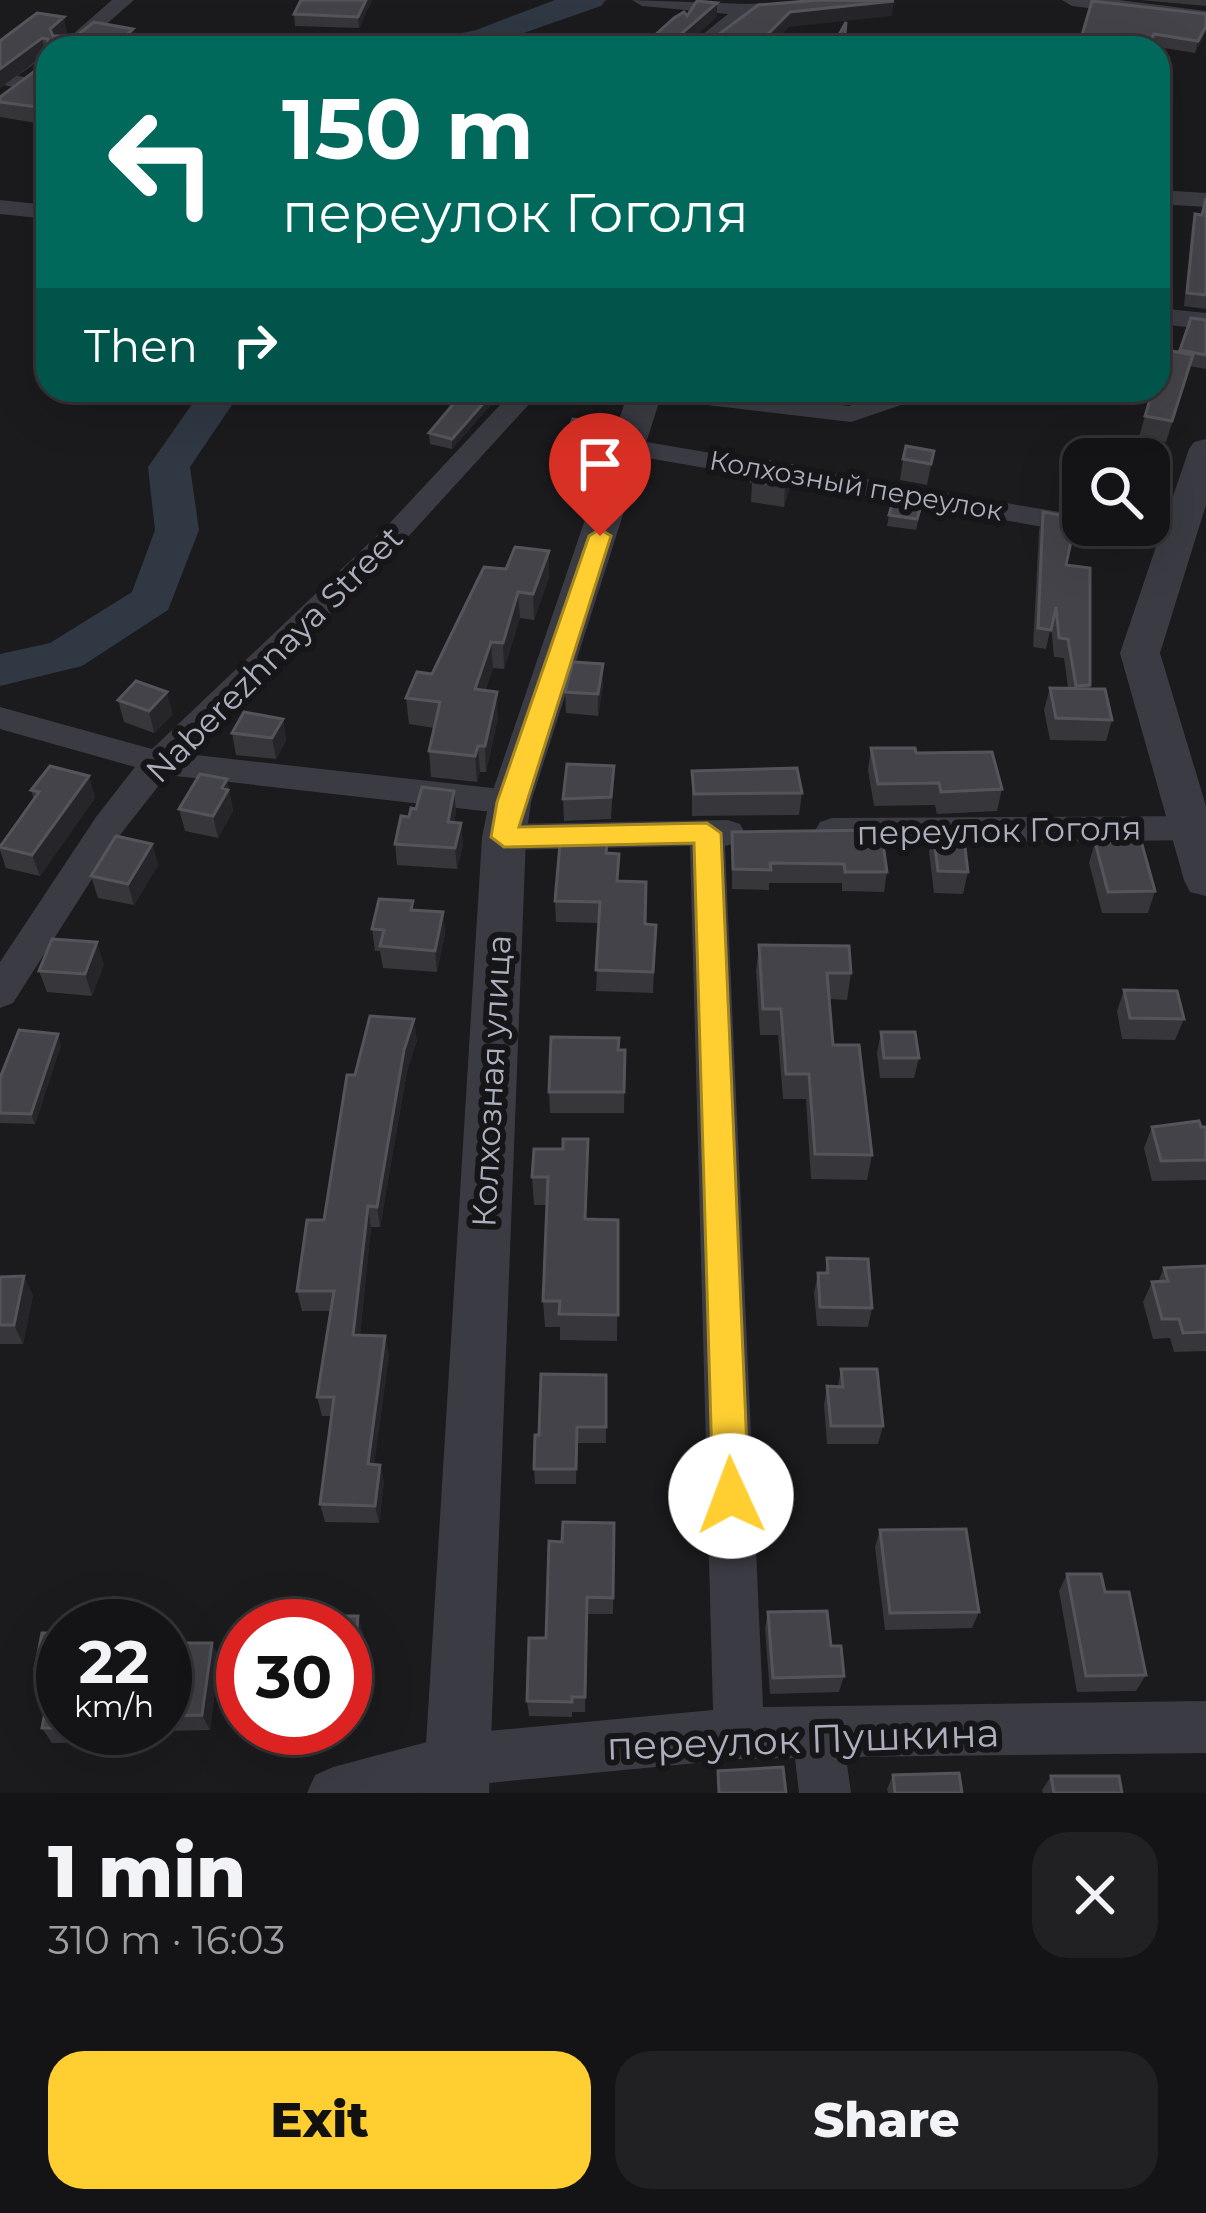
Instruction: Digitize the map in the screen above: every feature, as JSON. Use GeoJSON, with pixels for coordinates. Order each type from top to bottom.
{"type":"FeatureCollection","features":[{"type":"Feature","properties":{"kind":"street"},"geometry":{"type":"LineString","coordinates":[[81,36],[124,0]]}},
{"type":"Feature","properties":{"kind":"street"},"geometry":{"type":"LineString","coordinates":[[642,0],[747,10],[868,0]]}},
{"type":"Feature","properties":{"kind":"street"},"geometry":{"type":"LineString","coordinates":[[1052,0],[1206,17]]}},
{"type":"Feature","properties":{"kind":"street"},"geometry":{"type":"LineString","coordinates":[[1072,0],[1119,9]]}},
{"type":"Feature","properties":{"kind":"street"},"geometry":{"type":"LineString","coordinates":[[712,36],[747,10]]}},
{"type":"Feature","properties":{"kind":"street"},"geometry":{"type":"LineString","coordinates":[[0,105],[36,74]]}},
{"type":"Feature","properties":{"kind":"street"},"geometry":{"type":"LineString","coordinates":[[0,78],[25,83]]}},
{"type":"Feature","properties":{"kind":"street"},"geometry":{"type":"LineString","coordinates":[[1170,197],[1206,200]]}},
{"type":"Feature","properties":{"kind":"street"},"geometry":{"type":"LineString","coordinates":[[0,207],[36,211]]}},
{"type":"Feature","properties":{"kind":"street"},"geometry":{"type":"LineString","coordinates":[[1170,317],[1206,321]]}},
{"type":"Feature","properties":{"kind":"street","name":"Naberezhnaya Street"},"geometry":{"type":"LineString","coordinates":[[0,994],[109,826],[158,762],[316,614],[518,402]]}},
{"type":"Feature","properties":{"kind":"street","name":"Колхозная улица"},"geometry":{"type":"LineString","coordinates":[[456,1777],[507,820],[644,402]]}},
{"type":"Feature","properties":{"kind":"street"},"geometry":{"type":"LineString","coordinates":[[750,402],[851,414],[884,402]]}},
{"type":"Feature","properties":{"kind":"street","name":"Колхозный переулок"},"geometry":{"type":"LineString","coordinates":[[629,447],[1062,521]]}},
{"type":"Feature","properties":{"kind":"street"},"geometry":{"type":"LineString","coordinates":[[1206,449],[1140,653],[1198,828],[1206,880]]}},
{"type":"Feature","properties":{"kind":"street","name":"Колхозный переулок"},"geometry":{"type":"LineString","coordinates":[[1170,540],[1176,541]]}},
{"type":"Feature","properties":{"kind":"street"},"geometry":{"type":"LineString","coordinates":[[0,718],[158,762],[507,820],[753,832]]}},
{"type":"Feature","properties":{"kind":"street","name":"переулок Гоголя"},"geometry":{"type":"LineString","coordinates":[[799,832],[1198,828]]}},
{"type":"Feature","properties":{"kind":"street"},"geometry":{"type":"LineString","coordinates":[[707,833],[739,1733]]}},
{"type":"Feature","properties":{"kind":"street","name":"переулок Пушкина"},"geometry":{"type":"LineString","coordinates":[[333,1793],[739,1733],[1206,1727]]}},
{"type":"Feature","properties":{"kind":"street"},"geometry":{"type":"LineString","coordinates":[[817,1732],[825,1793]]}},
{"type":"Feature","properties":{"kind":"building"},"geometry":{"type":"Polygon","coordinates":[[[301,0],[366,0],[358,17],[294,14],[301,0]]]}},
{"type":"Feature","properties":{"kind":"building"},"geometry":{"type":"Polygon","coordinates":[[[697,1],[717,3],[682,33],[692,36],[654,36],[674,18],[684,12],[687,16],[697,1]]]}},
{"type":"Feature","properties":{"kind":"building"},"geometry":{"type":"Polygon","coordinates":[[[894,1],[790,12],[766,36],[717,36],[758,5],[894,1]]]}},
{"type":"Feature","properties":{"kind":"building"},"geometry":{"type":"Polygon","coordinates":[[[1092,1],[1206,14],[1198,41],[1154,34],[1082,36],[1092,1]]]}},
{"type":"Feature","properties":{"kind":"building"},"geometry":{"type":"Polygon","coordinates":[[[37,13],[64,17],[50,29],[53,36],[36,36],[36,42],[0,69],[0,41],[37,13]]]}},
{"type":"Feature","properties":{"kind":"building"},"geometry":{"type":"Polygon","coordinates":[[[94,22],[133,29],[125,36],[76,36],[94,22]]]}},
{"type":"Feature","properties":{"kind":"building"},"geometry":{"type":"Polygon","coordinates":[[[36,70],[36,107],[0,102],[0,97],[36,70]]]}},
{"type":"Feature","properties":{"kind":"building"},"geometry":{"type":"Polygon","coordinates":[[[1206,198],[1206,295],[1187,293],[1195,214],[1202,215],[1206,198]]]}},
{"type":"Feature","properties":{"kind":"building"},"geometry":{"type":"Polygon","coordinates":[[[1191,318],[1206,320],[1206,355],[1180,350],[1191,318]]]}},
{"type":"Feature","properties":{"kind":"building"},"geometry":{"type":"Polygon","coordinates":[[[1170,351],[1193,355],[1172,421],[1145,416],[1149,402],[1170,402],[1170,351]]]}},
{"type":"Feature","properties":{"kind":"building"},"geometry":{"type":"Polygon","coordinates":[[[455,402],[484,402],[452,439],[429,433],[455,402]]]}},
{"type":"Feature","properties":{"kind":"building"},"geometry":{"type":"Polygon","coordinates":[[[573,419],[606,423],[596,453],[561,448],[573,419]]]}},
{"type":"Feature","properties":{"kind":"building"},"geometry":{"type":"Polygon","coordinates":[[[906,446],[934,451],[931,464],[903,459],[906,446]]]}},
{"type":"Feature","properties":{"kind":"building"},"geometry":{"type":"Polygon","coordinates":[[[759,460],[792,466],[785,486],[752,481],[759,460]]]}},
{"type":"Feature","properties":{"kind":"building"},"geometry":{"type":"Polygon","coordinates":[[[895,494],[923,499],[917,519],[889,515],[895,494]]]}},
{"type":"Feature","properties":{"kind":"building"},"geometry":{"type":"Polygon","coordinates":[[[1043,512],[1062,515],[1062,546],[1070,546],[1066,565],[1090,568],[1090,685],[1076,686],[1068,639],[1059,638],[1056,607],[1051,630],[1038,628],[1043,512]]]}},
{"type":"Feature","properties":{"kind":"building"},"geometry":{"type":"Polygon","coordinates":[[[515,547],[549,551],[533,594],[518,592],[503,643],[491,642],[475,689],[497,692],[485,746],[478,746],[475,756],[429,751],[440,702],[406,698],[417,672],[432,674],[484,567],[506,569],[515,547]]]}},
{"type":"Feature","properties":{"kind":"building"},"geometry":{"type":"Polygon","coordinates":[[[573,662],[603,664],[598,694],[565,692],[573,662]]]}},
{"type":"Feature","properties":{"kind":"building"},"geometry":{"type":"Polygon","coordinates":[[[136,681],[167,692],[149,711],[118,700],[136,681]]]}},
{"type":"Feature","properties":{"kind":"building"},"geometry":{"type":"Polygon","coordinates":[[[1050,688],[1105,689],[1112,720],[1056,718],[1050,688]]]}},
{"type":"Feature","properties":{"kind":"building"},"geometry":{"type":"Polygon","coordinates":[[[244,712],[283,719],[272,738],[232,733],[244,712]]]}},
{"type":"Feature","properties":{"kind":"building"},"geometry":{"type":"Polygon","coordinates":[[[871,748],[992,752],[1002,789],[941,792],[939,783],[878,784],[871,748]]]}},
{"type":"Feature","properties":{"kind":"building"},"geometry":{"type":"Polygon","coordinates":[[[567,764],[614,766],[611,797],[563,799],[567,764]]]}},
{"type":"Feature","properties":{"kind":"building"},"geometry":{"type":"Polygon","coordinates":[[[50,766],[89,776],[32,855],[0,847],[39,792],[31,790],[50,766]]]}},
{"type":"Feature","properties":{"kind":"building"},"geometry":{"type":"Polygon","coordinates":[[[797,768],[802,793],[694,794],[692,771],[797,768]]]}},
{"type":"Feature","properties":{"kind":"building"},"geometry":{"type":"Polygon","coordinates":[[[200,774],[227,779],[222,788],[228,790],[213,816],[179,809],[200,774]]]}},
{"type":"Feature","properties":{"kind":"building"},"geometry":{"type":"Polygon","coordinates":[[[422,787],[454,791],[448,822],[461,823],[455,848],[395,844],[401,816],[409,817],[411,808],[416,809],[422,787]]]}},
{"type":"Feature","properties":{"kind":"building"},"geometry":{"type":"Polygon","coordinates":[[[881,830],[887,872],[845,872],[844,864],[770,863],[771,870],[733,869],[732,832],[881,830]]]}},
{"type":"Feature","properties":{"kind":"building"},"geometry":{"type":"Polygon","coordinates":[[[608,831],[606,853],[619,854],[617,881],[646,882],[645,924],[656,925],[653,972],[596,970],[600,902],[555,901],[561,832],[608,831]]]}},
{"type":"Feature","properties":{"kind":"building"},"geometry":{"type":"Polygon","coordinates":[[[933,831],[963,831],[968,872],[938,871],[933,831]]]}},
{"type":"Feature","properties":{"kind":"building"},"geometry":{"type":"Polygon","coordinates":[[[116,836],[152,844],[128,884],[91,876],[116,836]]]}},
{"type":"Feature","properties":{"kind":"building"},"geometry":{"type":"Polygon","coordinates":[[[1141,841],[1155,891],[1108,892],[1095,842],[1141,841]]]}},
{"type":"Feature","properties":{"kind":"building"},"geometry":{"type":"Polygon","coordinates":[[[379,899],[413,901],[411,910],[443,912],[435,951],[380,946],[384,930],[372,929],[379,899]]]}},
{"type":"Feature","properties":{"kind":"building"},"geometry":{"type":"Polygon","coordinates":[[[52,939],[97,942],[85,974],[39,971],[52,939]]]}},
{"type":"Feature","properties":{"kind":"building"},"geometry":{"type":"Polygon","coordinates":[[[759,945],[849,946],[851,973],[827,973],[833,1045],[859,1045],[872,1155],[815,1154],[809,1074],[786,1074],[781,1009],[763,1009],[759,945]]]}},
{"type":"Feature","properties":{"kind":"building"},"geometry":{"type":"Polygon","coordinates":[[[1124,990],[1177,991],[1184,1019],[1130,1018],[1124,990]]]}},
{"type":"Feature","properties":{"kind":"building"},"geometry":{"type":"Polygon","coordinates":[[[370,1016],[414,1019],[404,1050],[377,1207],[368,1206],[353,1335],[385,1336],[368,1464],[380,1465],[375,1506],[320,1504],[334,1397],[317,1397],[334,1291],[297,1291],[307,1220],[324,1220],[347,1075],[355,1075],[370,1016]]]}},
{"type":"Feature","properties":{"kind":"building"},"geometry":{"type":"Polygon","coordinates":[[[19,1030],[58,1034],[31,1114],[0,1113],[0,1078],[19,1030]]]}},
{"type":"Feature","properties":{"kind":"building"},"geometry":{"type":"Polygon","coordinates":[[[881,1032],[915,1032],[919,1058],[884,1058],[881,1032]]]}},
{"type":"Feature","properties":{"kind":"building"},"geometry":{"type":"Polygon","coordinates":[[[551,1037],[619,1038],[618,1050],[625,1050],[624,1092],[549,1092],[551,1037]]]}},
{"type":"Feature","properties":{"kind":"building"},"geometry":{"type":"Polygon","coordinates":[[[1199,1121],[1206,1127],[1206,1160],[1161,1161],[1152,1127],[1199,1121]]]}},
{"type":"Feature","properties":{"kind":"building"},"geometry":{"type":"Polygon","coordinates":[[[563,1139],[588,1139],[585,1219],[618,1220],[618,1315],[559,1314],[560,1301],[543,1301],[548,1177],[532,1177],[534,1149],[563,1149],[563,1139]]]}},
{"type":"Feature","properties":{"kind":"building"},"geometry":{"type":"Polygon","coordinates":[[[827,1258],[868,1259],[872,1308],[820,1307],[818,1273],[828,1273],[827,1258]]]}},
{"type":"Feature","properties":{"kind":"building"},"geometry":{"type":"Polygon","coordinates":[[[1206,1266],[1206,1332],[1183,1333],[1179,1319],[1162,1319],[1152,1282],[1168,1281],[1164,1268],[1206,1266]]]}},
{"type":"Feature","properties":{"kind":"building"},"geometry":{"type":"Polygon","coordinates":[[[24,1276],[14,1325],[0,1325],[0,1277],[24,1276]]]}},
{"type":"Feature","properties":{"kind":"building"},"geometry":{"type":"Polygon","coordinates":[[[841,1369],[877,1369],[883,1426],[831,1426],[827,1386],[843,1387],[841,1369]]]}},
{"type":"Feature","properties":{"kind":"building"},"geometry":{"type":"Polygon","coordinates":[[[541,1374],[606,1375],[606,1427],[577,1427],[576,1469],[534,1469],[541,1374]]]}},
{"type":"Feature","properties":{"kind":"building"},"geometry":{"type":"Polygon","coordinates":[[[563,1522],[614,1523],[613,1598],[587,1597],[585,1697],[572,1697],[572,1702],[527,1701],[529,1638],[546,1638],[549,1541],[562,1542],[563,1522]]]}},
{"type":"Feature","properties":{"kind":"building"},"geometry":{"type":"Polygon","coordinates":[[[966,1529],[979,1612],[890,1613],[880,1530],[966,1529]]]}},
{"type":"Feature","properties":{"kind":"building"},"geometry":{"type":"Polygon","coordinates":[[[1067,1574],[1101,1574],[1105,1592],[1129,1592],[1146,1675],[1086,1676],[1067,1574]]]}},
{"type":"Feature","properties":{"kind":"building"},"geometry":{"type":"Polygon","coordinates":[[[827,1611],[831,1646],[841,1646],[844,1676],[773,1678],[768,1612],[827,1611]]]}},
{"type":"Feature","properties":{"kind":"building"},"geometry":{"type":"Polygon","coordinates":[[[192,1643],[212,1643],[202,1715],[192,1715],[192,1643]]]}},
{"type":"Feature","properties":{"kind":"building"},"geometry":{"type":"Polygon","coordinates":[[[783,1767],[786,1793],[719,1793],[718,1771],[783,1767]]]}},
{"type":"Feature","properties":{"kind":"building"},"geometry":{"type":"Polygon","coordinates":[[[959,1773],[962,1793],[895,1793],[893,1775],[959,1773]]]}},
{"type":"Feature","properties":{"kind":"building"},"geometry":{"type":"Polygon","coordinates":[[[1051,1776],[1119,1776],[1122,1793],[1054,1793],[1051,1776]]]}},
{"type":"Feature","properties":{"kind":"waterway"},"geometry":{"type":"LineString","coordinates":[[489,36],[591,0]]}},
{"type":"Feature","properties":{"kind":"waterway"},"geometry":{"type":"LineString","coordinates":[[0,670],[65,655],[152,600],[177,530],[169,467],[214,402]]}},
{"type":"Feature","properties":{"kind":"route"},"geometry":{"type":"LineString","coordinates":[[600,536],[510,802],[504,837],[707,833],[731,1496]]}}]}
